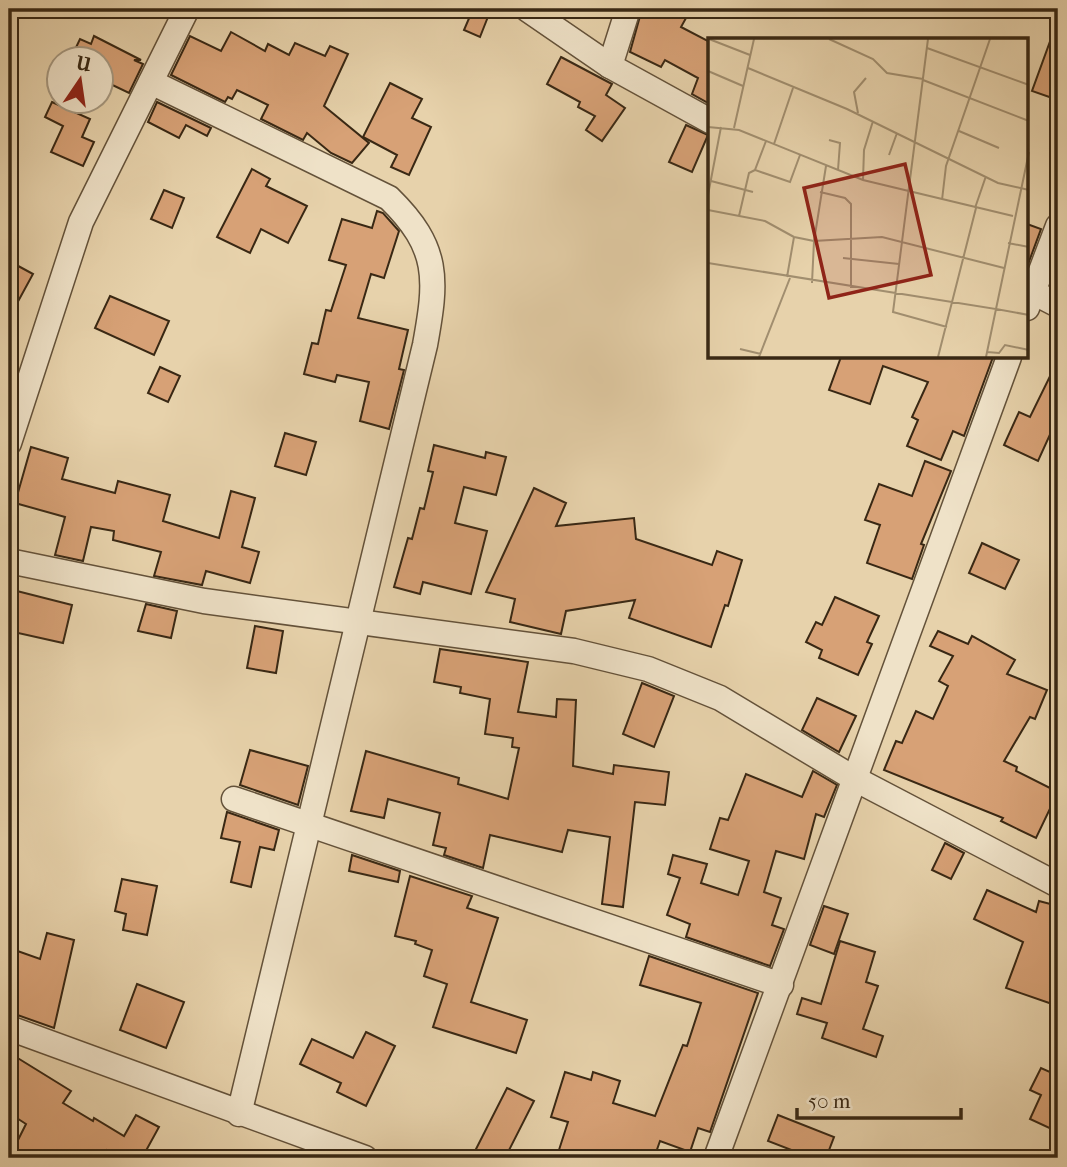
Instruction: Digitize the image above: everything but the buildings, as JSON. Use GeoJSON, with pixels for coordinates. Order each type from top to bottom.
{"type":"FeatureCollection","features":[{"type":"Feature","properties":{"kind":"street"},"geometry":{"type":"LineString","coordinates":[[9,443],[82,222],[187,9]]}},
{"type":"Feature","properties":{"kind":"street"},"geometry":{"type":"LineString","coordinates":[[527,9],[610,66],[708,120]]}},
{"type":"Feature","properties":{"kind":"street"},"geometry":{"type":"LineString","coordinates":[[610,66],[628,9]]}},
{"type":"Feature","properties":{"kind":"street"},"geometry":{"type":"LineString","coordinates":[[151,82],[389,198],[413,221],[428,252],[433,276],[425,345],[239,1114]]}},
{"type":"Feature","properties":{"kind":"street"},"geometry":{"type":"LineString","coordinates":[[1058,226],[1029,296],[1058,305]]}},
{"type":"Feature","properties":{"kind":"street"},"geometry":{"type":"LineString","coordinates":[[716,1158],[1008,359]]}},
{"type":"Feature","properties":{"kind":"street"},"geometry":{"type":"LineString","coordinates":[[9,561],[204,601],[566,651],[648,669],[720,698],[855,779],[1058,885]]}},
{"type":"Feature","properties":{"kind":"street"},"geometry":{"type":"LineString","coordinates":[[233,799],[781,985]]}},
{"type":"Feature","properties":{"kind":"street"},"geometry":{"type":"LineString","coordinates":[[9,1028],[365,1158]]}}]}
